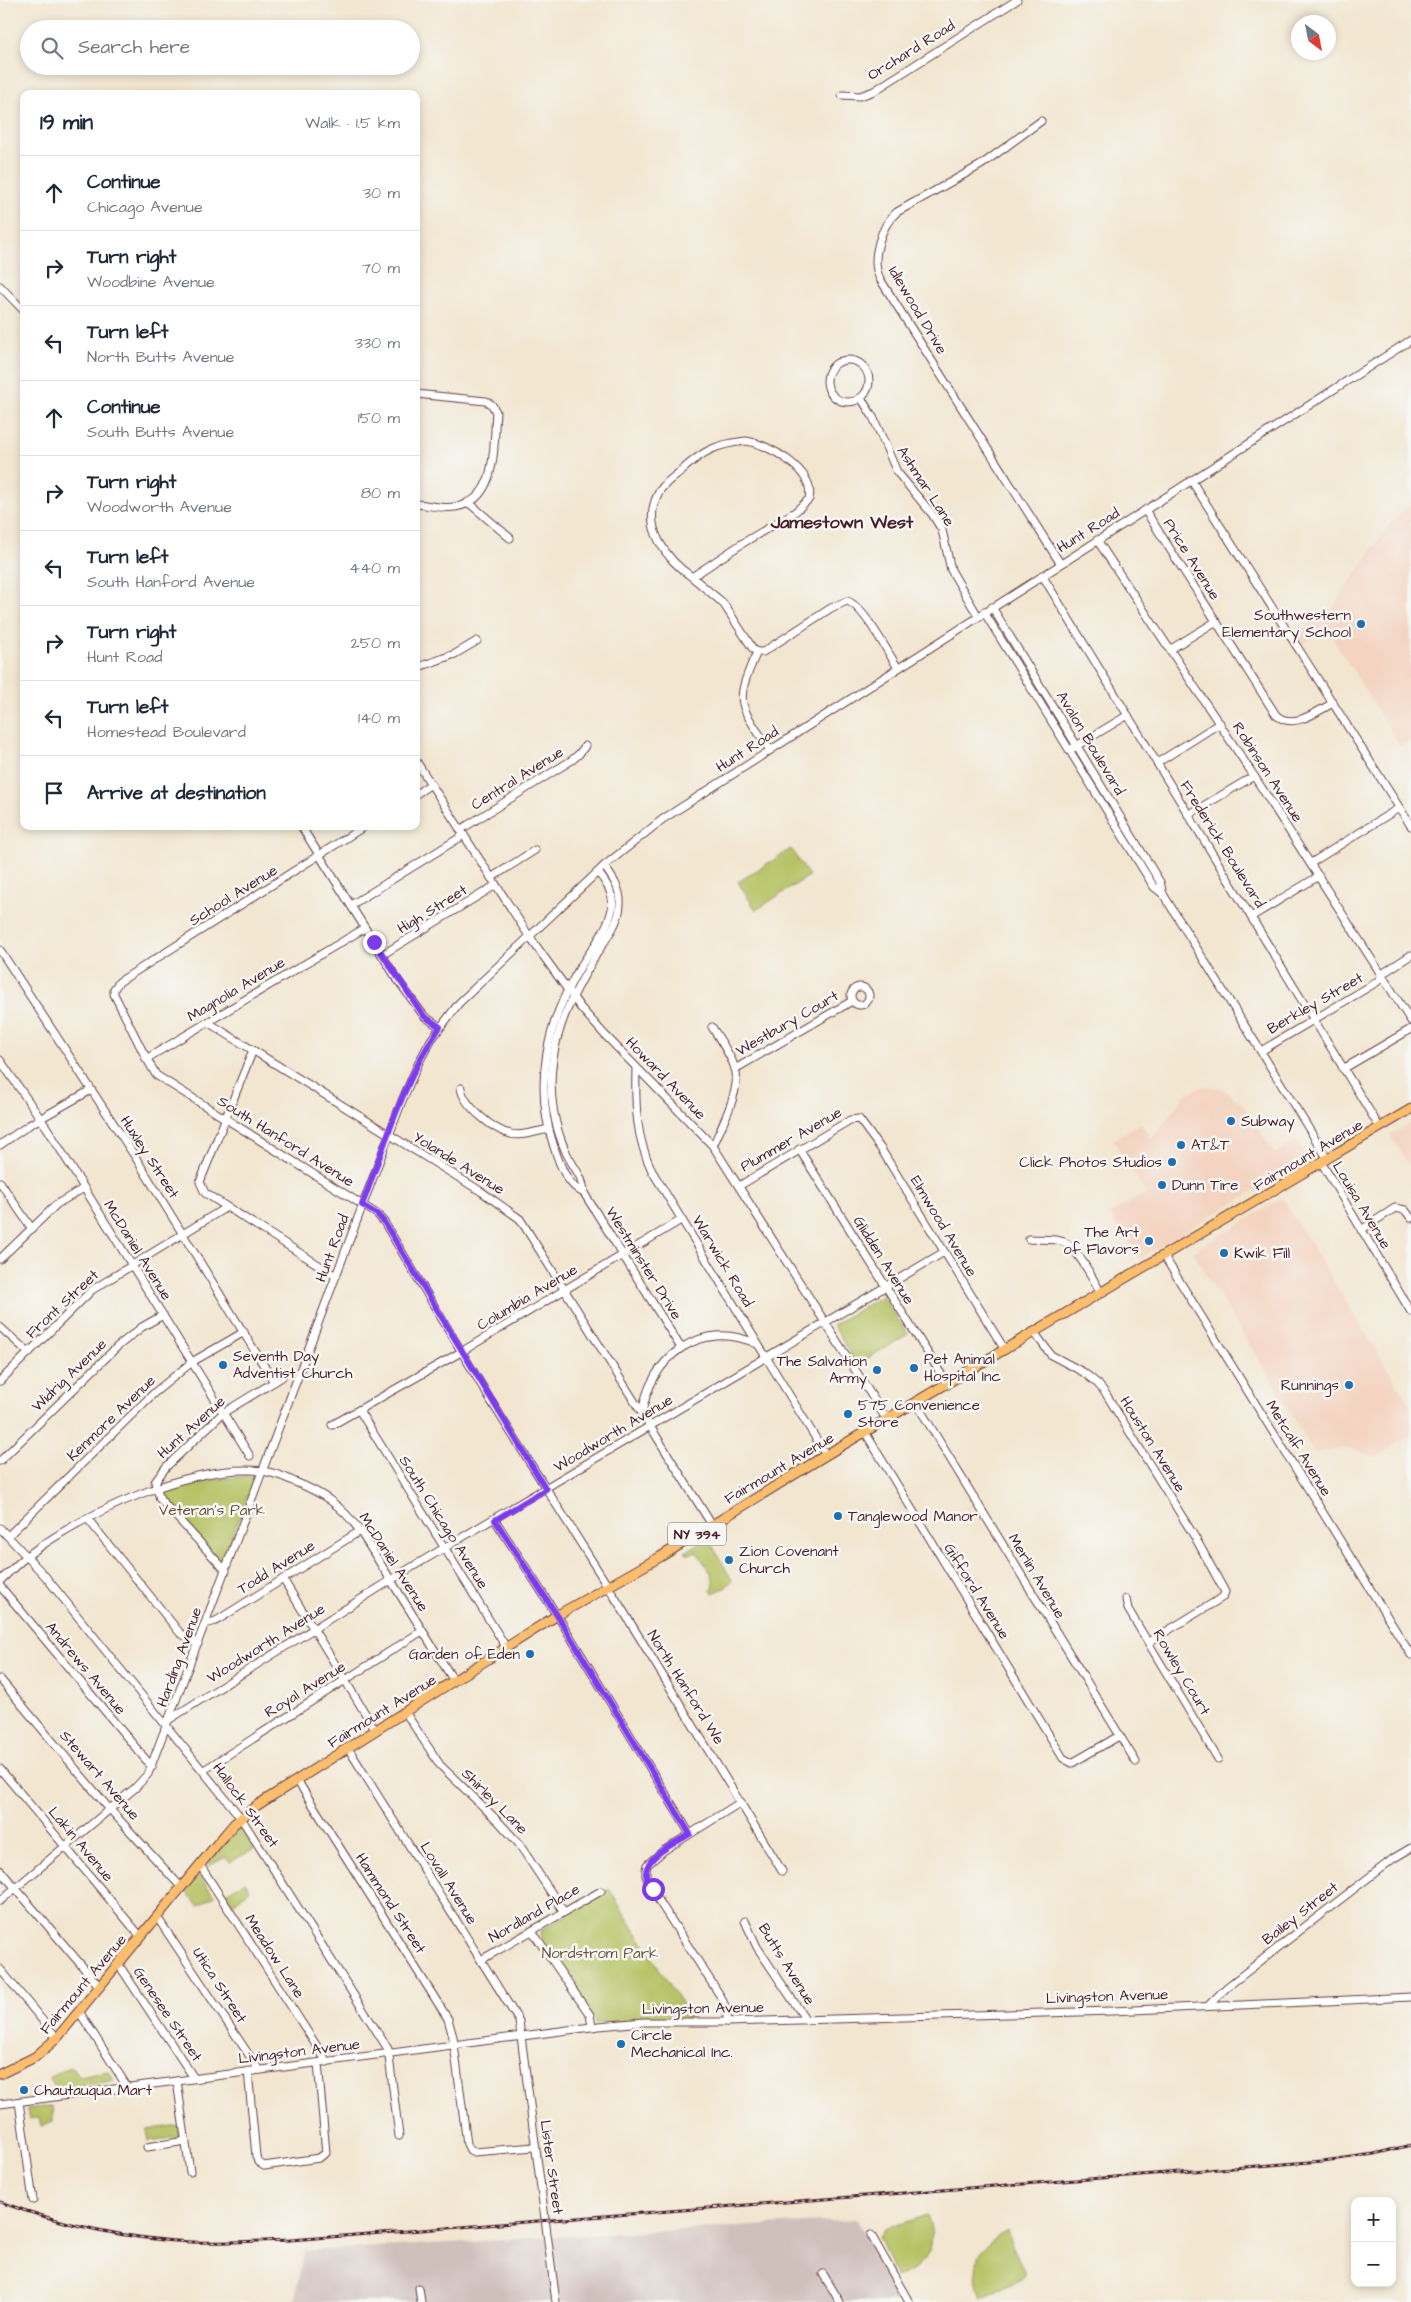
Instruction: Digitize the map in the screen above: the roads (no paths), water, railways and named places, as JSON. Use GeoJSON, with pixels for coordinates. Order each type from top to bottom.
{"type":"FeatureCollection","features":[{"type":"Feature","properties":{"kind":"main road","name":"Fairmount Avenue"},"geometry":{"type":"LineString","coordinates":[[0,2074],[34,2058],[57,2038],[80,2013],[200,1864],[241,1818],[297,1780],[556,1616],[608,1587],[826,1455],[948,1385],[1411,1109]]}},
{"type":"Feature","properties":{"kind":"street","name":"Orchard Road"},"geometry":{"type":"LineString","coordinates":[[842,95],[860,96],[874,91],[1016,0]]}},
{"type":"Feature","properties":{"kind":"street","name":"Idlewood Drive"},"geometry":{"type":"LineString","coordinates":[[1041,121],[980,165],[897,212],[890,218],[882,232],[877,268],[886,287],[1060,563]]}},
{"type":"Feature","properties":{"kind":"street"},"geometry":{"type":"LineString","coordinates":[[0,286],[20,308]]}},
{"type":"Feature","properties":{"kind":"street","name":"Hunt Road"},"geometry":{"type":"LineString","coordinates":[[302,1365],[418,1062],[440,1027],[471,990],[604,866],[653,826],[1060,563],[1411,340]]}},
{"type":"Feature","properties":{"kind":"street"},"geometry":{"type":"LineString","coordinates":[[851,361],[863,367],[867,373],[868,386],[861,398],[848,402],[835,398],[830,393],[827,380],[829,373],[838,363],[851,361]]}},
{"type":"Feature","properties":{"kind":"street"},"geometry":{"type":"LineString","coordinates":[[420,394],[486,401],[492,405],[496,412],[488,483],[484,491],[468,502],[455,507],[420,504]]}},
{"type":"Feature","properties":{"kind":"street","name":"Ashmar Lane"},"geometry":{"type":"LineString","coordinates":[[861,398],[873,417],[897,472],[932,514],[942,530],[951,570],[981,614]]}},
{"type":"Feature","properties":{"kind":"street"},"geometry":{"type":"LineString","coordinates":[[692,577],[805,504],[809,499],[809,490],[803,477],[790,461],[758,443],[746,441],[728,443],[708,449],[662,488],[653,505],[653,521],[657,536],[670,560],[723,603],[753,649],[757,652],[763,652],[831,608],[848,600],[855,604],[898,668]]}},
{"type":"Feature","properties":{"kind":"street"},"geometry":{"type":"LineString","coordinates":[[1190,480],[1411,826]]}},
{"type":"Feature","properties":{"kind":"street"},"geometry":{"type":"LineString","coordinates":[[468,502],[510,538]]}},
{"type":"Feature","properties":{"kind":"street","name":"Price Avenue"},"geometry":{"type":"LineString","coordinates":[[1145,510],[1268,706],[1283,720],[1289,722],[1304,718],[1333,703]]}},
{"type":"Feature","properties":{"kind":"street","name":"Robinson Avenue"},"geometry":{"type":"LineString","coordinates":[[1097,540],[1220,723],[1411,1022]]}},
{"type":"Feature","properties":{"kind":"street","name":"Frederick Boulevard"},"geometry":{"type":"LineString","coordinates":[[1042,575],[1380,1128]]}},
{"type":"Feature","properties":{"kind":"street","name":"Avalon Boulevard"},"geometry":{"type":"LineString","coordinates":[[992,607],[1073,748]]}},
{"type":"Feature","properties":{"kind":"street","name":"Avalon Boulevard"},"geometry":{"type":"LineString","coordinates":[[981,614],[1073,748],[1160,882],[1163,894],[1260,1051],[1324,1160]]}},
{"type":"Feature","properties":{"kind":"street"},"geometry":{"type":"LineString","coordinates":[[1171,649],[1214,622]]}},
{"type":"Feature","properties":{"kind":"street"},"geometry":{"type":"LineString","coordinates":[[420,667],[455,654],[477,641]]}},
{"type":"Feature","properties":{"kind":"street"},"geometry":{"type":"LineString","coordinates":[[757,652],[745,680],[741,700],[748,716],[770,750]]}},
{"type":"Feature","properties":{"kind":"street"},"geometry":{"type":"LineString","coordinates":[[1073,748],[1128,715]]}},
{"type":"Feature","properties":{"kind":"street"},"geometry":{"type":"LineString","coordinates":[[1157,763],[1220,723]]}},
{"type":"Feature","properties":{"kind":"street","name":"Central Avenue"},"geometry":{"type":"LineString","coordinates":[[351,905],[572,760],[585,746]]}},
{"type":"Feature","properties":{"kind":"street","name":"Howard Avenue"},"geometry":{"type":"LineString","coordinates":[[420,767],[529,936],[572,996],[604,1034],[713,1146],[887,1420]]}},
{"type":"Feature","properties":{"kind":"street"},"geometry":{"type":"LineString","coordinates":[[1188,815],[1254,776]]}},
{"type":"Feature","properties":{"kind":"street"},"geometry":{"type":"LineString","coordinates":[[420,791],[431,784]]}},
{"type":"Feature","properties":{"kind":"street"},"geometry":{"type":"LineString","coordinates":[[1311,863],[1399,808]]}},
{"type":"Feature","properties":{"kind":"street"},"geometry":{"type":"LineString","coordinates":[[305,830],[382,955],[424,1016],[440,1027]]}},
{"type":"Feature","properties":{"kind":"street","name":"School Avenue"},"geometry":{"type":"LineString","coordinates":[[146,1059],[114,994],[115,986],[359,830]]}},
{"type":"Feature","properties":{"kind":"street"},"geometry":{"type":"LineString","coordinates":[[491,878],[535,850]]}},
{"type":"Feature","properties":{"kind":"street","name":"Westminster Drive"},"geometry":{"type":"LineString","coordinates":[[604,866],[614,880],[619,893],[620,909],[614,924],[572,996],[556,1041],[551,1087],[559,1136],[566,1154],[584,1183],[584,1193],[681,1348]]}},
{"type":"Feature","properties":{"kind":"street","name":"Westminster Drive"},"geometry":{"type":"LineString","coordinates":[[584,1193],[576,1190],[563,1169],[549,1129],[544,1098],[545,1060],[550,1033],[567,989],[605,926],[612,910],[611,891],[598,872]]}},
{"type":"Feature","properties":{"kind":"street"},"geometry":{"type":"LineString","coordinates":[[1251,917],[1319,876]]}},
{"type":"Feature","properties":{"kind":"street","name":"High Street"},"geometry":{"type":"LineString","coordinates":[[382,955],[496,885]]}},
{"type":"Feature","properties":{"kind":"street","name":"Magnolia Avenue"},"geometry":{"type":"LineString","coordinates":[[146,1059],[365,928]]}},
{"type":"Feature","properties":{"kind":"street","name":"Huxley Street"},"geometry":{"type":"LineString","coordinates":[[0,950],[183,1234],[274,1382]]}},
{"type":"Feature","properties":{"kind":"street","name":"Berkley Street"},"geometry":{"type":"LineString","coordinates":[[1260,1051],[1377,982],[1382,976],[1411,955]]}},
{"type":"Feature","properties":{"kind":"street","name":"Westbury Court"},"geometry":{"type":"LineString","coordinates":[[735,1069],[852,1001]]}},
{"type":"Feature","properties":{"kind":"street","name":"Yolande Avenue"},"geometry":{"type":"LineString","coordinates":[[209,1023],[482,1192],[520,1219],[712,1525]]}},
{"type":"Feature","properties":{"kind":"street"},"geometry":{"type":"LineString","coordinates":[[712,1027],[735,1069],[736,1080],[732,1101],[713,1146]]}},
{"type":"Feature","properties":{"kind":"street"},"geometry":{"type":"LineString","coordinates":[[1343,1069],[1411,1028]]}},
{"type":"Feature","properties":{"kind":"street"},"geometry":{"type":"LineString","coordinates":[[253,1050],[200,1182],[205,1193],[225,1208],[336,1276]]}},
{"type":"Feature","properties":{"kind":"street","name":"South Hanford Avenue"},"geometry":{"type":"LineString","coordinates":[[146,1059],[156,1075],[164,1081],[377,1214],[384,1222],[461,1352],[608,1587]]}},
{"type":"Feature","properties":{"kind":"street","name":"McDaniel Avenue"},"geometry":{"type":"LineString","coordinates":[[0,1060],[40,1118],[250,1456]]}},
{"type":"Feature","properties":{"kind":"street","name":"Warwick Road"},"geometry":{"type":"LineString","coordinates":[[636,1068],[636,1118],[643,1152],[682,1220],[826,1455]]}},
{"type":"Feature","properties":{"kind":"street"},"geometry":{"type":"LineString","coordinates":[[461,1088],[466,1102],[501,1130],[510,1134],[519,1134],[549,1129]]}},
{"type":"Feature","properties":{"kind":"street"},"geometry":{"type":"LineString","coordinates":[[0,1145],[40,1118],[90,1090]]}},
{"type":"Feature","properties":{"kind":"street","name":"Plummer Avenue"},"geometry":{"type":"LineString","coordinates":[[739,1186],[799,1149],[850,1120],[857,1118]]}},
{"type":"Feature","properties":{"kind":"street","name":"Elmwood Avenue"},"geometry":{"type":"LineString","coordinates":[[857,1118],[862,1122],[881,1149],[1005,1350]]}},
{"type":"Feature","properties":{"kind":"street","name":"Glidden Avenue"},"geometry":{"type":"LineString","coordinates":[[799,1149],[948,1385]]}},
{"type":"Feature","properties":{"kind":"street","name":"Louisa Avenue"},"geometry":{"type":"LineString","coordinates":[[1324,1160],[1361,1230],[1411,1312]]}},
{"type":"Feature","properties":{"kind":"street"},"geometry":{"type":"LineString","coordinates":[[0,1182],[32,1229]]}},
{"type":"Feature","properties":{"kind":"street"},"geometry":{"type":"LineString","coordinates":[[0,1259],[57,1204],[84,1188]]}},
{"type":"Feature","properties":{"kind":"street","name":"Front Street"},"geometry":{"type":"LineString","coordinates":[[0,1381],[92,1290],[225,1208]]}},
{"type":"Feature","properties":{"kind":"street"},"geometry":{"type":"LineString","coordinates":[[1361,1230],[1395,1208],[1405,1210],[1411,1218]]}},
{"type":"Feature","properties":{"kind":"street","name":"Columbia Avenue"},"geometry":{"type":"LineString","coordinates":[[332,1425],[461,1352],[682,1220]]}},
{"type":"Feature","properties":{"kind":"street"},"geometry":{"type":"LineString","coordinates":[[1029,1239],[1054,1240],[1068,1244],[1101,1293]]}},
{"type":"Feature","properties":{"kind":"street","name":"Woodworth Avenue"},"geometry":{"type":"LineString","coordinates":[[168,1723],[391,1581],[944,1252]]}},
{"type":"Feature","properties":{"kind":"street","name":"Metcalf Avenue"},"geometry":{"type":"LineString","coordinates":[[1164,1256],[1411,1655]]}},
{"type":"Feature","properties":{"kind":"street","name":"Widrig Avenue"},"geometry":{"type":"LineString","coordinates":[[0,1461],[118,1346],[136,1331],[163,1315]]}},
{"type":"Feature","properties":{"kind":"street"},"geometry":{"type":"LineString","coordinates":[[0,1327],[29,1353]]}},
{"type":"Feature","properties":{"kind":"street","name":"Kenmore Avenue"},"geometry":{"type":"LineString","coordinates":[[8,1536],[154,1393],[192,1362],[244,1332]]}},
{"type":"Feature","properties":{"kind":"street","name":"Houston Avenue"},"geometry":{"type":"LineString","coordinates":[[1034,1332],[1051,1355],[1083,1372],[1098,1384],[1106,1394],[1196,1539],[1226,1592],[1223,1597],[1149,1642]]}},
{"type":"Feature","properties":{"kind":"street"},"geometry":{"type":"LineString","coordinates":[[642,1414],[648,1387],[658,1369],[681,1348],[698,1339],[715,1337],[740,1338],[757,1344]]}},
{"type":"Feature","properties":{"kind":"street","name":"Harding Avenue"},"geometry":{"type":"LineString","coordinates":[[0,1901],[145,1779],[152,1767],[302,1365]]}},
{"type":"Feature","properties":{"kind":"street","name":"Hunt Avenue"},"geometry":{"type":"LineString","coordinates":[[156,1489],[155,1482],[158,1475],[223,1413],[282,1377]]}},
{"type":"Feature","properties":{"kind":"street","name":"Merlin Avenue"},"geometry":{"type":"LineString","coordinates":[[916,1403],[1136,1762]]}},
{"type":"Feature","properties":{"kind":"street","name":"South Chicago Avenue"},"geometry":{"type":"LineString","coordinates":[[359,1410],[506,1647]]}},
{"type":"Feature","properties":{"kind":"street","name":"Gifford Avenue"},"geometry":{"type":"LineString","coordinates":[[865,1432],[1052,1740],[1068,1762],[1072,1763],[1079,1760],[1120,1736]]}},
{"type":"Feature","properties":{"kind":"street","name":"McDaniel Avenue"},"geometry":{"type":"LineString","coordinates":[[0,1581],[27,1556],[87,1518],[122,1502],[156,1489],[221,1472],[262,1471],[290,1479],[326,1496],[340,1506],[360,1531],[454,1681]]}},
{"type":"Feature","properties":{"kind":"street"},"geometry":{"type":"LineString","coordinates":[[156,1489],[160,1499],[168,1509],[226,1571]]}},
{"type":"Feature","properties":{"kind":"street"},"geometry":{"type":"LineString","coordinates":[[87,1518],[180,1632],[198,1644]]}},
{"type":"Feature","properties":{"kind":"street"},"geometry":{"type":"LineString","coordinates":[[495,1520],[690,1834]]}},
{"type":"Feature","properties":{"kind":"street","name":"Hallock Street"},"geometry":{"type":"LineString","coordinates":[[0,1528],[27,1556],[168,1723],[241,1818],[385,2043],[389,2054],[399,2136]]}},
{"type":"Feature","properties":{"kind":"street","name":"Todd Avenue"},"geometry":{"type":"LineString","coordinates":[[205,1624],[216,1621],[360,1531]]}},
{"type":"Feature","properties":{"kind":"street"},"geometry":{"type":"LineString","coordinates":[[283,1579],[376,1731]]}},
{"type":"Feature","properties":{"kind":"street","name":"Andrews Avenue"},"geometry":{"type":"LineString","coordinates":[[0,1586],[152,1767]]}},
{"type":"Feature","properties":{"kind":"street","name":"North Hanford We"},"geometry":{"type":"LineString","coordinates":[[608,1587],[782,1871]]}},
{"type":"Feature","properties":{"kind":"street","name":"Rowley Court"},"geometry":{"type":"LineString","coordinates":[[1126,1599],[1128,1609],[1218,1759]]}},
{"type":"Feature","properties":{"kind":"street","name":"Royal Avenue"},"geometry":{"type":"LineString","coordinates":[[204,1770],[422,1632]]}},
{"type":"Feature","properties":{"kind":"street","name":"Stewart Avenue"},"geometry":{"type":"LineString","coordinates":[[0,1680],[110,1809],[181,1888]]}},
{"type":"Feature","properties":{"kind":"street","name":"Shirley Lane"},"geometry":{"type":"LineString","coordinates":[[404,1712],[440,1766],[498,1821],[519,1844],[564,1912]]}},
{"type":"Feature","properties":{"kind":"street","name":"Lovall Avenue"},"geometry":{"type":"LineString","coordinates":[[348,1748],[518,2021],[521,2035]]}},
{"type":"Feature","properties":{"kind":"street","name":"Lakin Avenue"},"geometry":{"type":"LineString","coordinates":[[0,1769],[141,1937]]}},
{"type":"Feature","properties":{"kind":"street","name":"Hammond Street"},"geometry":{"type":"LineString","coordinates":[[297,1780],[448,2019],[454,2044],[467,2144],[474,2152],[534,2147]]}},
{"type":"Feature","properties":{"kind":"street"},"geometry":{"type":"LineString","coordinates":[[728,2022],[726,2006],[659,1901],[646,1876],[646,1870],[647,1865],[655,1857],[741,1802]]}},
{"type":"Feature","properties":{"kind":"street","name":"Bailey Street"},"geometry":{"type":"LineString","coordinates":[[1209,2006],[1218,1995],[1248,1970],[1394,1858],[1411,1848]]}},
{"type":"Feature","properties":{"kind":"street","name":"Meadow Lane"},"geometry":{"type":"LineString","coordinates":[[200,1864],[327,2062]]}},
{"type":"Feature","properties":{"kind":"street"},"geometry":{"type":"LineString","coordinates":[[0,1870],[100,1987]]}},
{"type":"Feature","properties":{"kind":"street","name":"Nordland Place"},"geometry":{"type":"LineString","coordinates":[[481,1960],[601,1891]]}},
{"type":"Feature","properties":{"kind":"street","name":"Utica Street"},"geometry":{"type":"LineString","coordinates":[[157,1917],[259,2070]]}},
{"type":"Feature","properties":{"kind":"street","name":"Butts Avenue"},"geometry":{"type":"LineString","coordinates":[[745,1922],[757,1947],[806,2020]]}},
{"type":"Feature","properties":{"kind":"street"},"geometry":{"type":"LineString","coordinates":[[532,1931],[590,2015],[592,2026]]}},
{"type":"Feature","properties":{"kind":"street","name":"Genesee Street"},"geometry":{"type":"LineString","coordinates":[[119,1965],[194,2078]]}},
{"type":"Feature","properties":{"kind":"street"},"geometry":{"type":"LineString","coordinates":[[0,1969],[57,2038]]}},
{"type":"Feature","properties":{"kind":"street","name":"Livingston Avenue"},"geometry":{"type":"LineString","coordinates":[[0,2104],[389,2054],[521,2035],[644,2022],[728,2022],[1112,2011],[1411,1997]]}},
{"type":"Feature","properties":{"kind":"street"},"geometry":{"type":"LineString","coordinates":[[80,2013],[128,2088]]}},
{"type":"Feature","properties":{"kind":"street","name":"Lister Street"},"geometry":{"type":"LineString","coordinates":[[521,2035],[534,2147],[556,2302]]}},
{"type":"Feature","properties":{"kind":"street"},"geometry":{"type":"LineString","coordinates":[[248,2072],[256,2156],[258,2162],[264,2166],[319,2158],[326,2153],[318,2063]]}},
{"type":"Feature","properties":{"kind":"street"},"geometry":{"type":"LineString","coordinates":[[177,2081],[190,2172]]}},
{"type":"Feature","properties":{"kind":"street"},"geometry":{"type":"LineString","coordinates":[[19,2102],[34,2200]]}},
{"type":"Feature","properties":{"kind":"street"},"geometry":{"type":"LineString","coordinates":[[147,2147],[186,2141]]}},
{"type":"Feature","properties":{"kind":"street"},"geometry":{"type":"LineString","coordinates":[[871,2236],[909,2302]]}},
{"type":"Feature","properties":{"kind":"street"},"geometry":{"type":"LineString","coordinates":[[823,2274],[840,2302]]}},
{"type":"Feature","properties":{"kind":"street"},"geometry":{"type":"LineString","coordinates":[[419,2288],[421,2302]]}},
{"type":"Feature","properties":{"kind":"railway"},"geometry":{"type":"LineString","coordinates":[[0,2202],[70,2224],[142,2238],[191,2242],[290,2240],[1323,2161],[1374,2154],[1411,2145]]}},
{"type":"Feature","properties":{"kind":"place","name":"Southwestern Elementary School"},"geometry":{"type":"Point","coordinates":[1361,624]}},
{"type":"Feature","properties":{"kind":"place","name":"Subway"},"geometry":{"type":"Point","coordinates":[1231,1121]}},
{"type":"Feature","properties":{"kind":"place","name":"AT&T"},"geometry":{"type":"Point","coordinates":[1181,1145]}},
{"type":"Feature","properties":{"kind":"place","name":"Click Photos Studios"},"geometry":{"type":"Point","coordinates":[1172,1162]}},
{"type":"Feature","properties":{"kind":"place","name":"Dunn Tire"},"geometry":{"type":"Point","coordinates":[1162,1185]}},
{"type":"Feature","properties":{"kind":"place","name":"The Art of Flavors"},"geometry":{"type":"Point","coordinates":[1149,1241]}},
{"type":"Feature","properties":{"kind":"place","name":"Kwik Fill"},"geometry":{"type":"Point","coordinates":[1224,1253]}},
{"type":"Feature","properties":{"kind":"place","name":"Seventh Day Adventist Church"},"geometry":{"type":"Point","coordinates":[223,1365]}},
{"type":"Feature","properties":{"kind":"place","name":"Pet Animal Hospital Inc"},"geometry":{"type":"Point","coordinates":[914,1368]}},
{"type":"Feature","properties":{"kind":"place","name":"The Salvation Army"},"geometry":{"type":"Point","coordinates":[877,1370]}},
{"type":"Feature","properties":{"kind":"place","name":"Runnings"},"geometry":{"type":"Point","coordinates":[1349,1385]}},
{"type":"Feature","properties":{"kind":"place","name":"575 Convenience Store"},"geometry":{"type":"Point","coordinates":[848,1414]}},
{"type":"Feature","properties":{"kind":"place","name":"Tanglewood Manor"},"geometry":{"type":"Point","coordinates":[838,1516]}},
{"type":"Feature","properties":{"kind":"place","name":"Zion Covenant Church"},"geometry":{"type":"Point","coordinates":[729,1560]}},
{"type":"Feature","properties":{"kind":"place","name":"Garden of Eden"},"geometry":{"type":"Point","coordinates":[530,1654]}},
{"type":"Feature","properties":{"kind":"place","name":"Circle Mechanical Inc."},"geometry":{"type":"Point","coordinates":[621,2044]}},
{"type":"Feature","properties":{"kind":"place","name":"Chautauqua Mart"},"geometry":{"type":"Point","coordinates":[24,2090]}},
{"type":"Feature","properties":{"kind":"district","name":"Jamestown West"},"geometry":{"type":"Point","coordinates":[842,522]}},
{"type":"Feature","properties":{"kind":"park label","name":"Veteran's Park"},"geometry":{"type":"Point","coordinates":[212,1510]}},
{"type":"Feature","properties":{"kind":"park label","name":"Nordstrom Park"},"geometry":{"type":"Point","coordinates":[600,1953]}}]}
